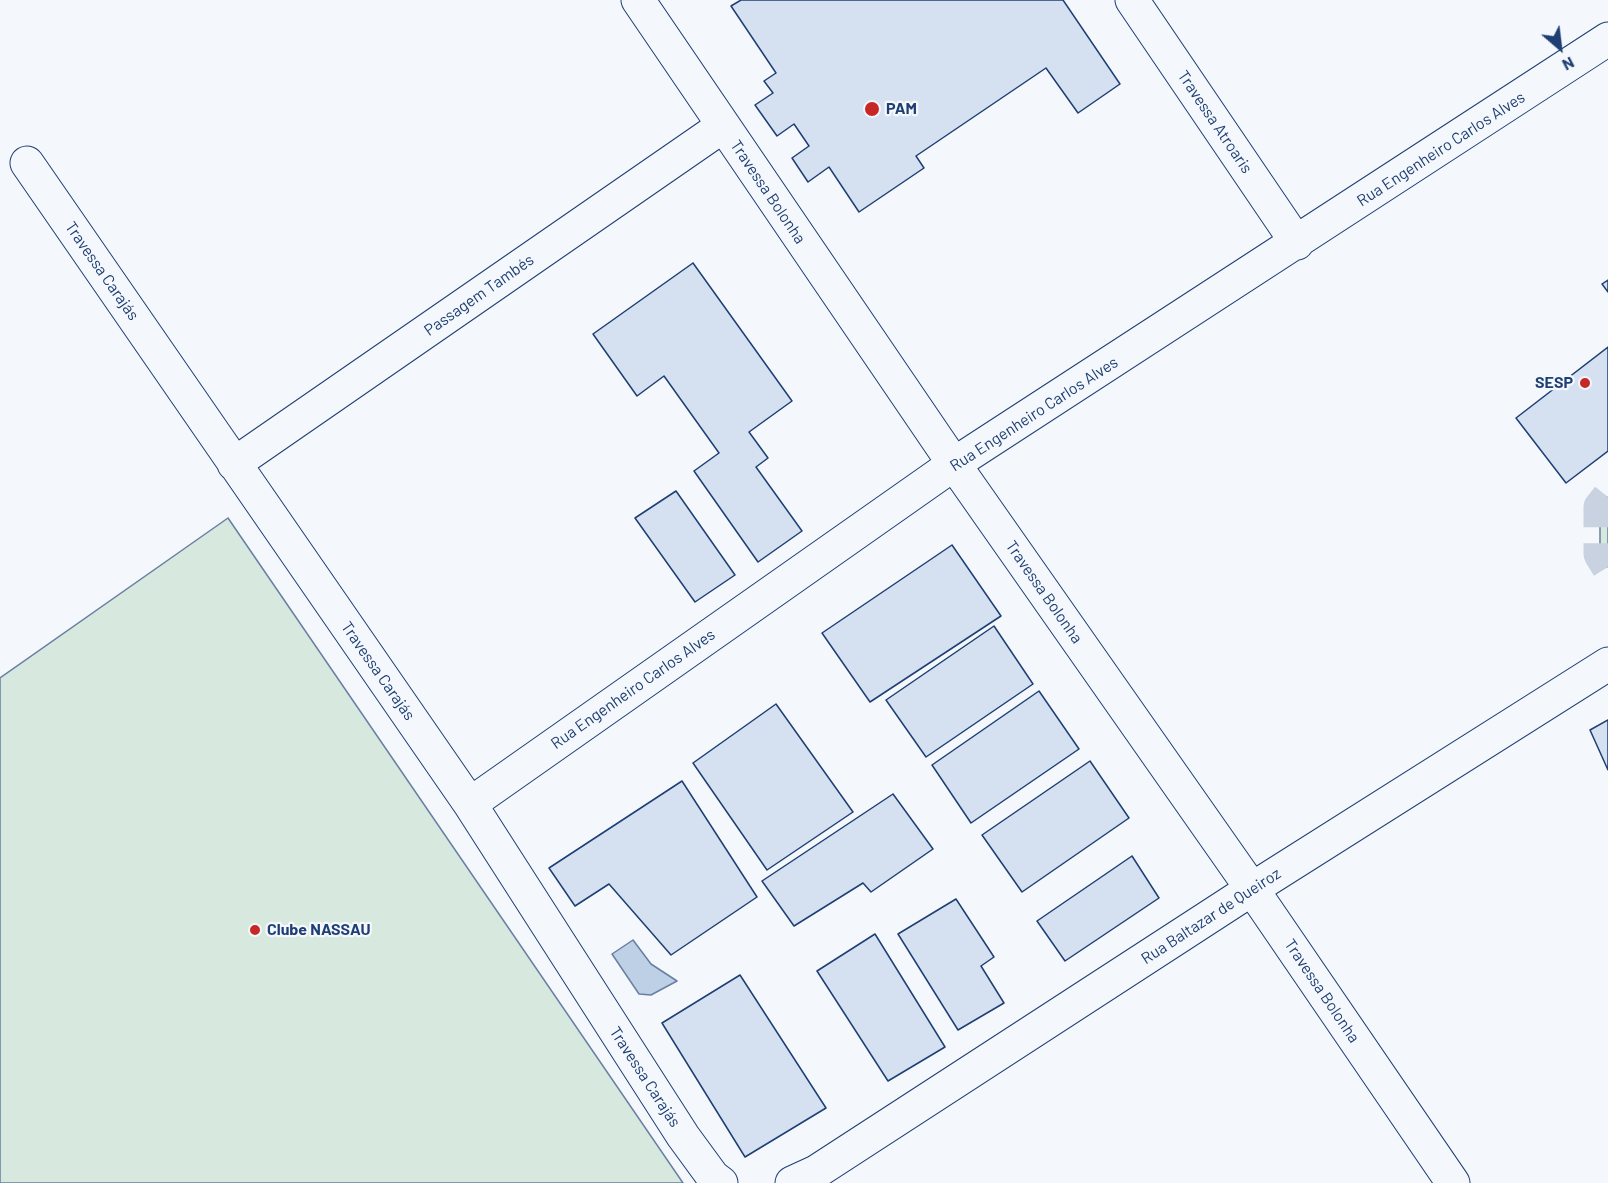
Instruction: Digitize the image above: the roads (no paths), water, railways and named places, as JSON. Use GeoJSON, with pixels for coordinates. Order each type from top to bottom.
{"type":"FeatureCollection","features":[{"type":"Feature","properties":{"kind":"street","name":"Travessa Bolonha"},"geometry":{"type":"LineString","coordinates":[[638,0],[954,464],[1252,889],[1453,1183]]}},
{"type":"Feature","properties":{"kind":"street","name":"Travessa Atroaris"},"geometry":{"type":"LineString","coordinates":[[1132,0],[1297,243]]}},
{"type":"Feature","properties":{"kind":"street","name":"Rua Engenheiro Carlos Alves"},"geometry":{"type":"LineString","coordinates":[[470,804],[954,464],[1608,39]]}},
{"type":"Feature","properties":{"kind":"street","name":"Passagem Tambés"},"geometry":{"type":"LineString","coordinates":[[234,464],[723,126]]}},
{"type":"Feature","properties":{"kind":"street","name":"Travessa Carajás"},"geometry":{"type":"LineString","coordinates":[[27,163],[470,804],[682,1136],[721,1183]]}},
{"type":"Feature","properties":{"kind":"street","name":"Rua Baltazar de Queiroz"},"geometry":{"type":"LineString","coordinates":[[804,1177],[1252,889],[1608,664]]}},
{"type":"Feature","properties":{"kind":"water"},"geometry":{"type":"Polygon","coordinates":[[[633,940],[651,964],[677,981],[651,995],[639,994],[612,954],[633,940]]]}},
{"type":"Feature","properties":{"kind":"tunnel"},"geometry":{"type":"LineString","coordinates":[[1608,497],[1600,507],[1600,554],[1608,567]]}},
{"type":"Feature","properties":{"kind":"place","name":"PAM"},"geometry":{"type":"Point","coordinates":[872,109]}},
{"type":"Feature","properties":{"kind":"place","name":"SESP"},"geometry":{"type":"Point","coordinates":[1585,383]}},
{"type":"Feature","properties":{"kind":"place","name":"Clube NASSAU"},"geometry":{"type":"Point","coordinates":[255,930]}}]}
